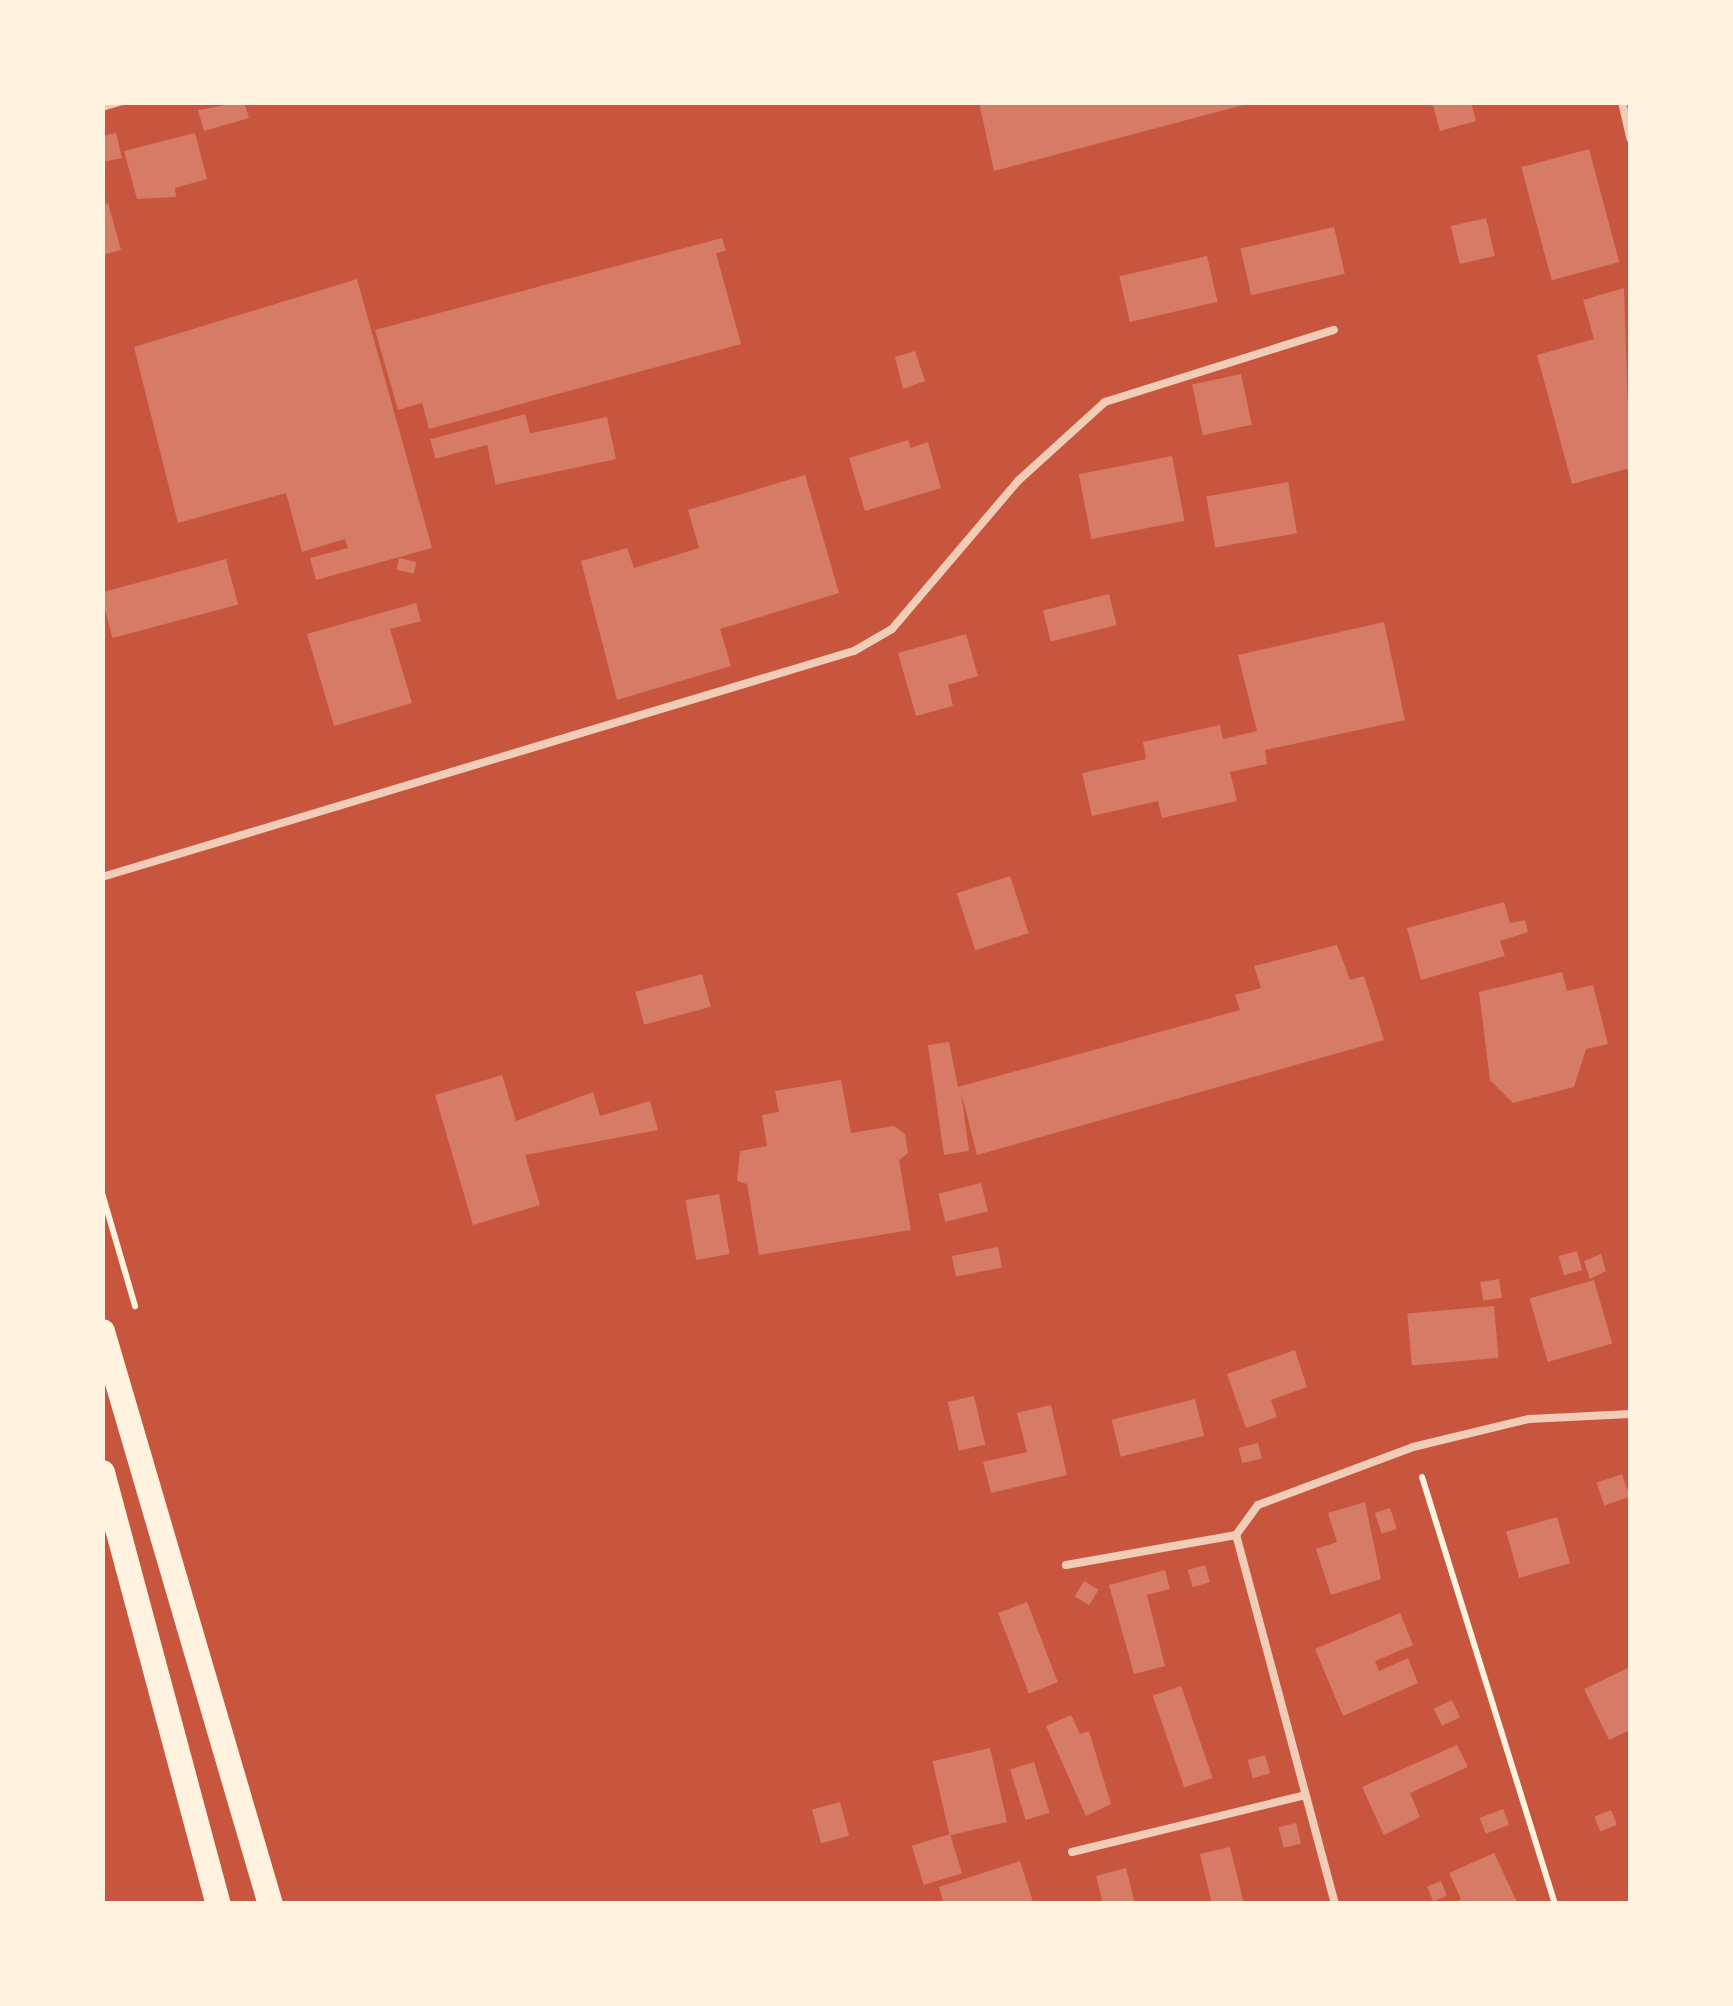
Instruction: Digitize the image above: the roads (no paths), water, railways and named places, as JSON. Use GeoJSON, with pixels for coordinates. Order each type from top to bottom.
{"type":"FeatureCollection","features":[{"type":"Feature","properties":{"kind":"main road"},"geometry":{"type":"LineString","coordinates":[[102,1331],[270,1904]]}},
{"type":"Feature","properties":{"kind":"main road"},"geometry":{"type":"LineString","coordinates":[[102,1472],[218,1904]]}},
{"type":"Feature","properties":{"kind":"lane"},"geometry":{"type":"LineString","coordinates":[[102,107],[120,102]]}},
{"type":"Feature","properties":{"kind":"lane"},"geometry":{"type":"LineString","coordinates":[[1622,102],[1630,138]]}},
{"type":"Feature","properties":{"kind":"lane"},"geometry":{"type":"LineString","coordinates":[[102,877],[813,669],[892,628],[1019,480],[1105,402],[1334,330]]}},
{"type":"Feature","properties":{"kind":"lane"},"geometry":{"type":"LineString","coordinates":[[1066,1565],[1236,1535],[1258,1505],[1413,1447],[1529,1419],[1630,1414]]}},
{"type":"Feature","properties":{"kind":"lane"},"geometry":{"type":"LineString","coordinates":[[1236,1535],[1302,1796],[1335,1904]]}},
{"type":"Feature","properties":{"kind":"lane"},"geometry":{"type":"LineString","coordinates":[[1072,1852],[1302,1796]]}}]}
